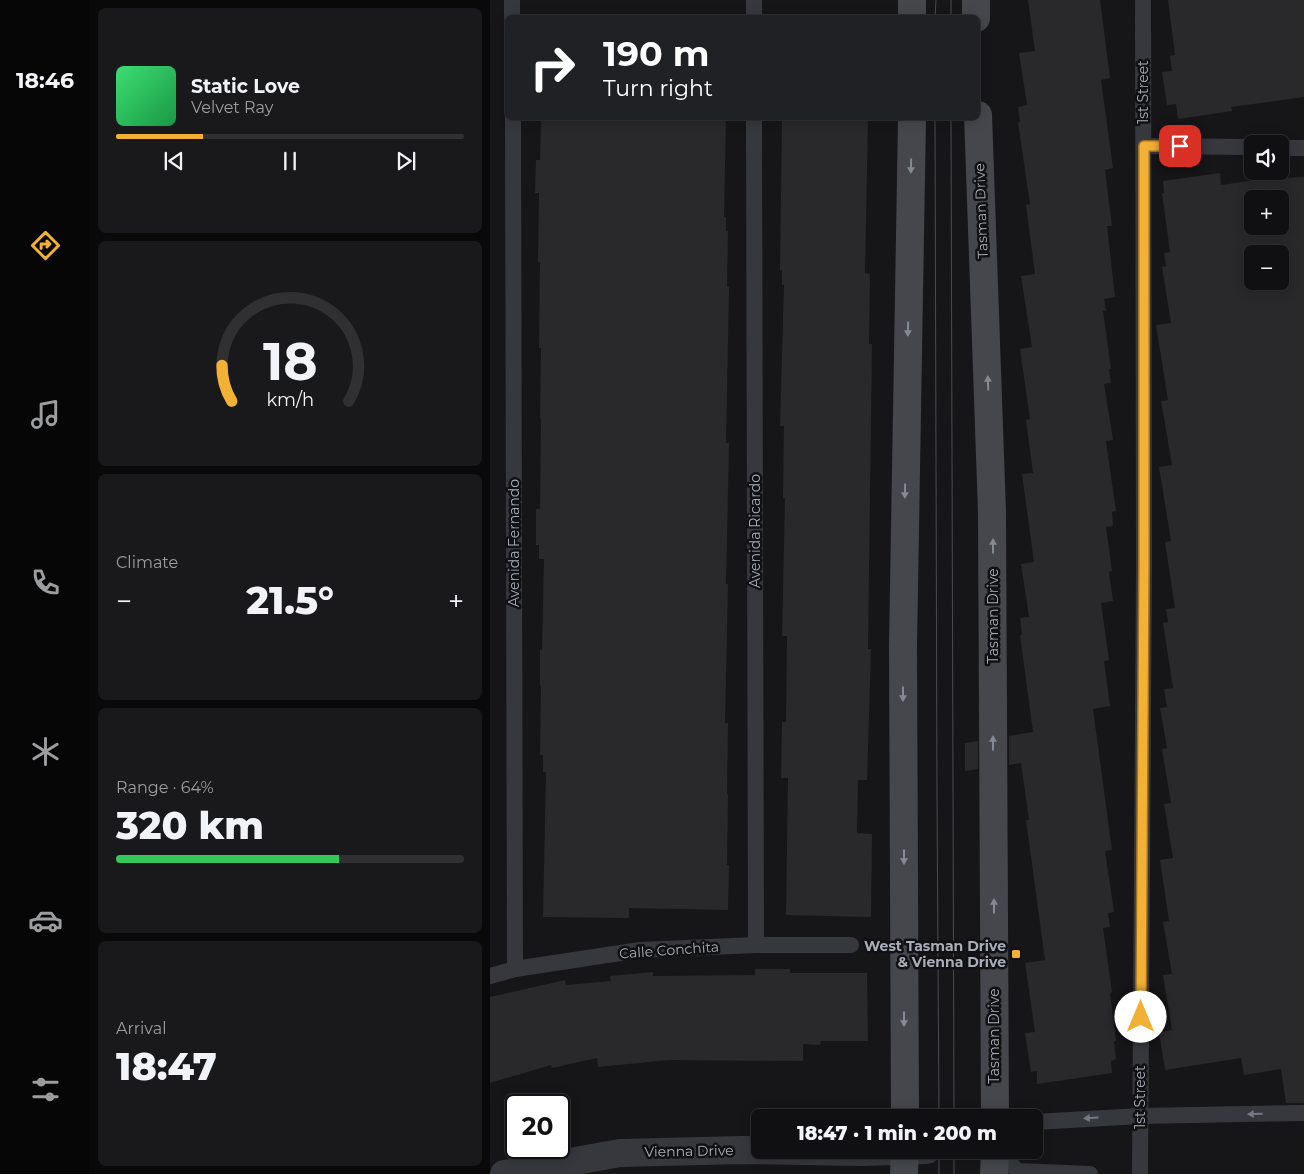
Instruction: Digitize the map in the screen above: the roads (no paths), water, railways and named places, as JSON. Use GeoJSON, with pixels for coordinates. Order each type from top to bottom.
{"type":"FeatureCollection","features":[{"type":"Feature","properties":{"kind":"street"},"geometry":{"type":"LineString","coordinates":[[912,0],[912,15]]}},
{"type":"Feature","properties":{"kind":"street"},"geometry":{"type":"LineString","coordinates":[[976,0],[976,15]]}},
{"type":"Feature","properties":{"kind":"street"},"geometry":{"type":"LineString","coordinates":[[905,1109],[903,646],[912,120]]}},
{"type":"Feature","properties":{"kind":"street","name":"Tasman Drive"},"geometry":{"type":"LineString","coordinates":[[978,120],[992,512],[995,1109]]}},
{"type":"Feature","properties":{"kind":"street","name":"Vienna Drive"},"geometry":{"type":"LineString","coordinates":[[504,1174],[620,1153],[751,1150]]}},
{"type":"Feature","properties":{"kind":"street"},"geometry":{"type":"LineString","coordinates":[[904,1174],[905,1159]]}},
{"type":"Feature","properties":{"kind":"street"},"geometry":{"type":"LineString","coordinates":[[994,1174],[995,1159]]}},
{"type":"Feature","properties":{"kind":"lane"},"geometry":{"type":"LineString","coordinates":[[512,0],[512,15]]}},
{"type":"Feature","properties":{"kind":"lane"},"geometry":{"type":"LineString","coordinates":[[754,0],[754,15]]}},
{"type":"Feature","properties":{"kind":"lane","name":"1st Street"},"geometry":{"type":"LineString","coordinates":[[1140,1174],[1144,565],[1143,0]]}},
{"type":"Feature","properties":{"kind":"lane","name":"Avenida Fernando"},"geometry":{"type":"LineString","coordinates":[[513,120],[514,969]]}},
{"type":"Feature","properties":{"kind":"lane","name":"Avenida Ricardo"},"geometry":{"type":"LineString","coordinates":[[754,120],[756,945]]}},
{"type":"Feature","properties":{"kind":"lane"},"geometry":{"type":"LineString","coordinates":[[1144,146],[1244,148]]}},
{"type":"Feature","properties":{"kind":"lane"},"geometry":{"type":"LineString","coordinates":[[1289,148],[1304,148]]}},
{"type":"Feature","properties":{"kind":"lane","name":"Calle Conchita"},"geometry":{"type":"LineString","coordinates":[[490,976],[514,969],[640,950],[756,945],[851,946]]}},
{"type":"Feature","properties":{"kind":"lane"},"geometry":{"type":"LineString","coordinates":[[1043,1122],[1140,1116],[1304,1113]]}},
{"type":"Feature","properties":{"kind":"lane"},"geometry":{"type":"LineString","coordinates":[[1005,1159],[1018,1171],[1090,1174]]}},
{"type":"Feature","properties":{"kind":"tram line"},"geometry":{"type":"LineString","coordinates":[[935,15],[936,0]]}},
{"type":"Feature","properties":{"kind":"tram line"},"geometry":{"type":"LineString","coordinates":[[951,0],[951,15]]}},
{"type":"Feature","properties":{"kind":"tram line"},"geometry":{"type":"LineString","coordinates":[[935,120],[939,1109]]}},
{"type":"Feature","properties":{"kind":"tram line"},"geometry":{"type":"LineString","coordinates":[[951,120],[954,1109]]}},
{"type":"Feature","properties":{"kind":"tram line"},"geometry":{"type":"LineString","coordinates":[[939,1159],[939,1174]]}},
{"type":"Feature","properties":{"kind":"tram line"},"geometry":{"type":"LineString","coordinates":[[954,1159],[954,1174]]}},
{"type":"Feature","properties":{"kind":"place","name":"West Tasman Drive & Vienna Drive"},"geometry":{"type":"Point","coordinates":[1016,954]}}]}
